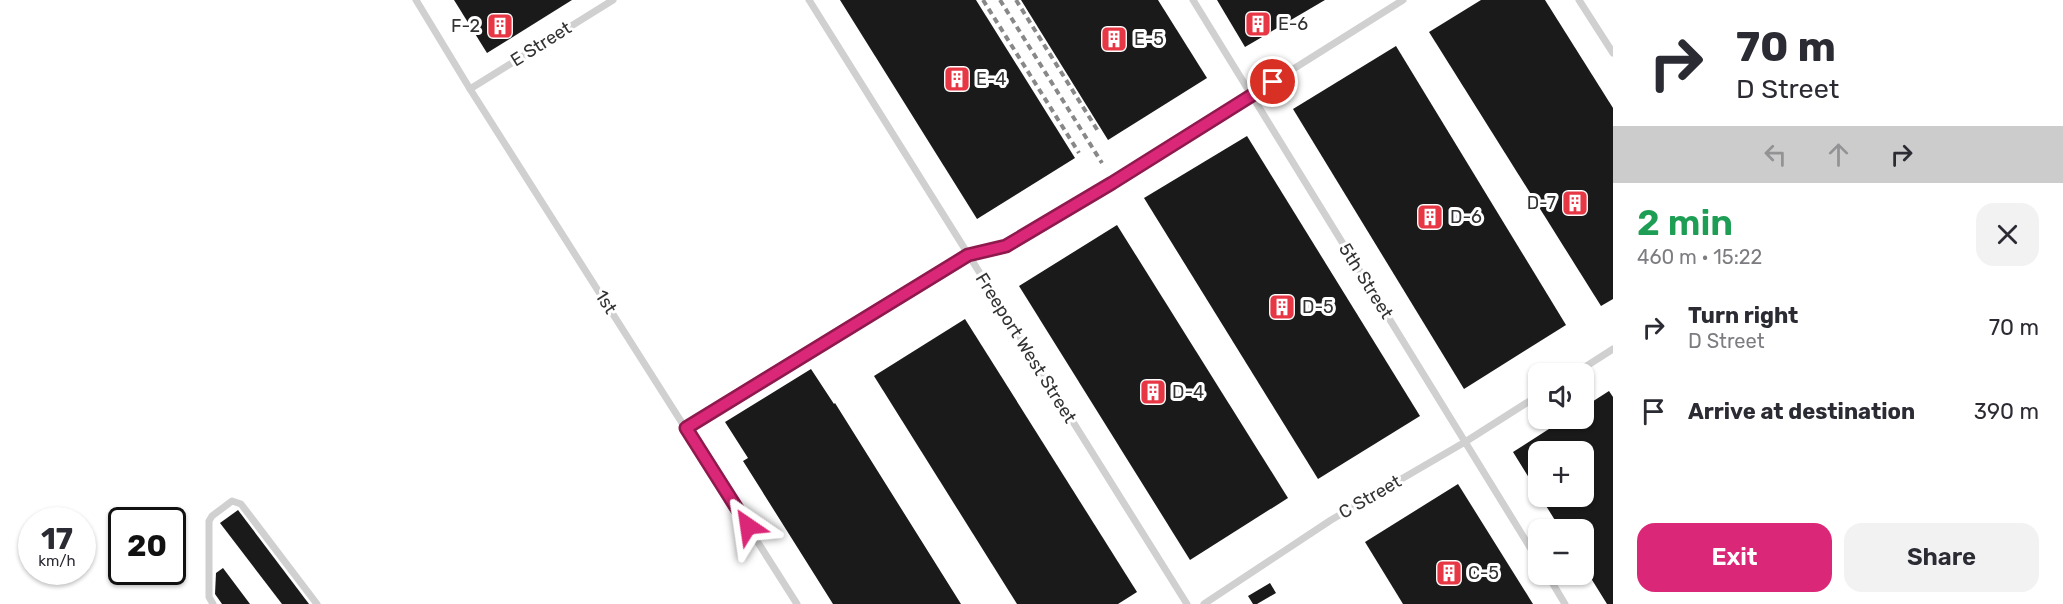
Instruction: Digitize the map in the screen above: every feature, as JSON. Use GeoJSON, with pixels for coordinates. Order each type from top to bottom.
{"type":"FeatureCollection","features":[{"type":"Feature","properties":{"kind":"lane","name":"1st"},"geometry":{"type":"LineString","coordinates":[[416,0],[470,89],[797,604]]}},
{"type":"Feature","properties":{"kind":"lane","name":"E Street"},"geometry":{"type":"LineString","coordinates":[[470,89],[602,2],[613,0]]}},
{"type":"Feature","properties":{"kind":"lane","name":"Freeport West Street"},"geometry":{"type":"LineString","coordinates":[[809,0],[1187,604]]}},
{"type":"Feature","properties":{"kind":"lane","name":"5th Street"},"geometry":{"type":"LineString","coordinates":[[1193,0],[1528,544]]}},
{"type":"Feature","properties":{"kind":"lane"},"geometry":{"type":"LineString","coordinates":[[686,428],[968,255],[1006,246],[1112,183],[1403,0]]}},
{"type":"Feature","properties":{"kind":"lane"},"geometry":{"type":"LineString","coordinates":[[1579,0],[1613,53]]}},
{"type":"Feature","properties":{"kind":"lane"},"geometry":{"type":"LineString","coordinates":[[1591,363],[1613,349]]}},
{"type":"Feature","properties":{"kind":"lane","name":"C Street"},"geometry":{"type":"LineString","coordinates":[[1204,604],[1331,520],[1465,442],[1528,402]]}},
{"type":"Feature","properties":{"kind":"lane"},"geometry":{"type":"LineString","coordinates":[[213,604],[209,597],[209,521],[212,516],[232,501],[237,501],[316,604]]}},
{"type":"Feature","properties":{"kind":"lane"},"geometry":{"type":"LineString","coordinates":[[1553,585],[1565,604]]}},
{"type":"Feature","properties":{"kind":"building","name":"F-2"},"geometry":{"type":"Polygon","coordinates":[[[454,0],[572,0],[487,53],[454,0]]]}},
{"type":"Feature","properties":{"kind":"building","name":"E-4"},"geometry":{"type":"Polygon","coordinates":[[[840,0],[976,0],[1075,158],[977,219],[840,0]]]}},
{"type":"Feature","properties":{"kind":"building","name":"E-5"},"geometry":{"type":"Polygon","coordinates":[[[1021,0],[1158,0],[1207,78],[1108,140],[1021,0]]]}},
{"type":"Feature","properties":{"kind":"building","name":"E-6"},"geometry":{"type":"Polygon","coordinates":[[[1217,0],[1325,0],[1245,47],[1217,0]]]}},
{"type":"Feature","properties":{"kind":"building","name":"D-7"},"geometry":{"type":"Polygon","coordinates":[[[1481,0],[1545,0],[1613,108],[1613,299],[1601,306],[1429,32],[1481,0]]]}},
{"type":"Feature","properties":{"kind":"building","name":"D-6"},"geometry":{"type":"Polygon","coordinates":[[[1396,46],[1566,325],[1464,389],[1293,109],[1396,46]]]}},
{"type":"Feature","properties":{"kind":"building","name":"D-5"},"geometry":{"type":"Polygon","coordinates":[[[1247,136],[1420,416],[1318,479],[1144,198],[1247,136]]]}},
{"type":"Feature","properties":{"kind":"building","name":"D-4"},"geometry":{"type":"Polygon","coordinates":[[[1117,225],[1288,498],[1190,560],[1019,286],[1117,225]]]}},
{"type":"Feature","properties":{"kind":"building"},"geometry":{"type":"Polygon","coordinates":[[[965,319],[1137,592],[1118,604],[1017,604],[874,376],[965,319]]]}},
{"type":"Feature","properties":{"kind":"building"},"geometry":{"type":"Polygon","coordinates":[[[811,369],[835,403],[961,604],[833,604],[743,461],[748,458],[725,422],[811,369]]]}},
{"type":"Feature","properties":{"kind":"building"},"geometry":{"type":"Polygon","coordinates":[[[1609,391],[1613,397],[1613,604],[1607,604],[1594,583],[1594,519],[1554,519],[1547,507],[1594,507],[1594,441],[1530,441],[1549,429],[1594,429],[1594,401],[1609,391]]]}},
{"type":"Feature","properties":{"kind":"building"},"geometry":{"type":"Polygon","coordinates":[[[1528,442],[1528,476],[1513,452],[1528,442]]]}},
{"type":"Feature","properties":{"kind":"building","name":"C-5"},"geometry":{"type":"Polygon","coordinates":[[[1458,484],[1533,604],[1403,604],[1365,542],[1458,484]]]}},
{"type":"Feature","properties":{"kind":"building"},"geometry":{"type":"Polygon","coordinates":[[[238,510],[309,604],[282,604],[220,523],[238,510]]]}},
{"type":"Feature","properties":{"kind":"building"},"geometry":{"type":"Polygon","coordinates":[[[223,568],[250,604],[222,604],[215,594],[216,573],[223,568]]]}},
{"type":"Feature","properties":{"kind":"building"},"geometry":{"type":"Polygon","coordinates":[[[1270,583],[1276,593],[1253,604],[1248,596],[1270,583]]]}},
{"type":"Feature","properties":{"kind":"railway"},"geometry":{"type":"LineString","coordinates":[[983,0],[1079,153]]}},
{"type":"Feature","properties":{"kind":"railway"},"geometry":{"type":"LineString","coordinates":[[1000,0],[1102,163]]}},
{"type":"Feature","properties":{"kind":"railway"},"geometry":{"type":"LineString","coordinates":[[1016,0],[1098,131]]}},
{"type":"Feature","properties":{"kind":"place","name":"E-6"},"geometry":{"type":"Point","coordinates":[1258,24]}},
{"type":"Feature","properties":{"kind":"place","name":"F-2"},"geometry":{"type":"Point","coordinates":[500,26]}},
{"type":"Feature","properties":{"kind":"place","name":"E-5"},"geometry":{"type":"Point","coordinates":[1114,39]}},
{"type":"Feature","properties":{"kind":"place","name":"E-4"},"geometry":{"type":"Point","coordinates":[957,79]}},
{"type":"Feature","properties":{"kind":"place","name":"D-7"},"geometry":{"type":"Point","coordinates":[1575,203]}},
{"type":"Feature","properties":{"kind":"place","name":"D-6"},"geometry":{"type":"Point","coordinates":[1430,217]}},
{"type":"Feature","properties":{"kind":"place","name":"D-5"},"geometry":{"type":"Point","coordinates":[1282,307]}},
{"type":"Feature","properties":{"kind":"place","name":"D-4"},"geometry":{"type":"Point","coordinates":[1153,392]}},
{"type":"Feature","properties":{"kind":"place","name":"C-5"},"geometry":{"type":"Point","coordinates":[1449,573]}},
{"type":"Feature","properties":{"kind":"route"},"geometry":{"type":"LineString","coordinates":[[748,526],[686,428],[968,255],[1006,246],[1273,82]]}}]}
